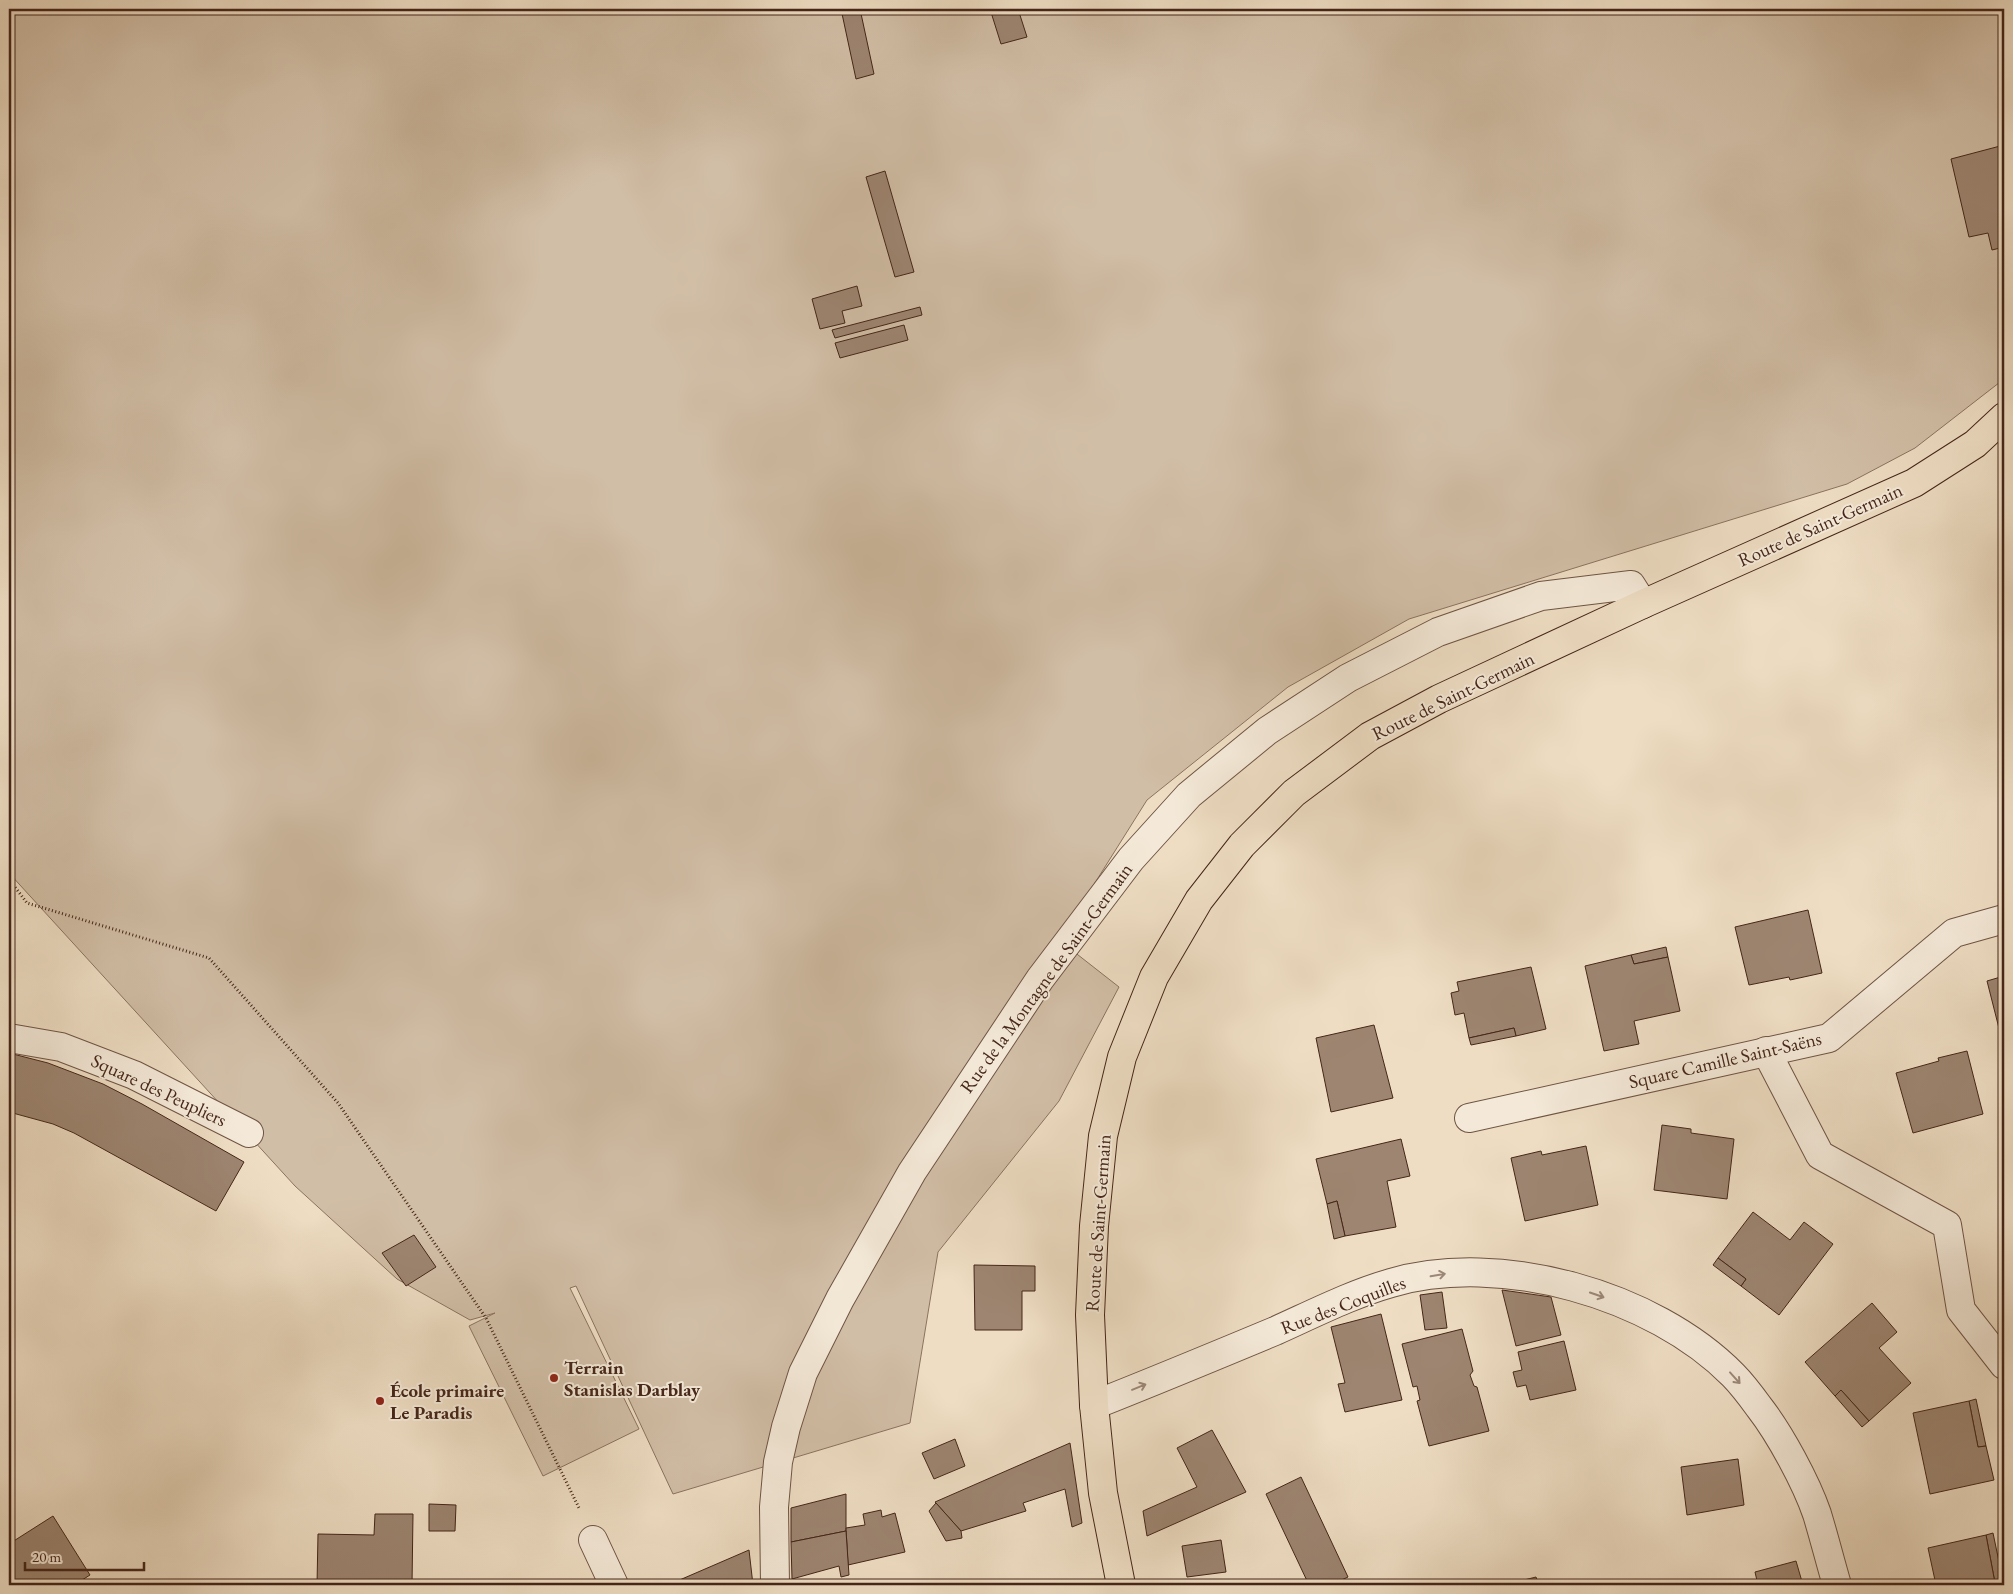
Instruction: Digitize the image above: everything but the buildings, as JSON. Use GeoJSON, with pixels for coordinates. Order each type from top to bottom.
{"type":"FeatureCollection","features":[{"type":"Feature","properties":{"kind":"main road","name":"Route de Saint-Germain"},"geometry":{"type":"LineString","coordinates":[[1121,1585],[1103,1493],[1094,1405],[1090,1315],[1094,1226],[1103,1136],[1122,1057],[1150,986],[1199,900],[1242,845],[1294,793],[1370,736],[1439,699],[1643,604],[1914,482],[1975,444],[2004,417]]}},
{"type":"Feature","properties":{"kind":"street","name":"Rue de la Montagne de Saint-Germain"},"geometry":{"type":"LineString","coordinates":[[775,1585],[774,1507],[778,1462],[784,1436],[804,1373],[840,1299],[902,1189],[956,1104],[1040,980],[1131,858],[1189,795],[1267,731],[1348,678],[1438,632],[1541,596],[1631,585],[1643,604]]}},
{"type":"Feature","properties":{"kind":"street","name":"Square Camille Saint-Saëns"},"geometry":{"type":"LineString","coordinates":[[1469,1118],[1829,1038],[1954,932],[2004,919]]}},
{"type":"Feature","properties":{"kind":"street","name":"Square des Peupliers"},"geometry":{"type":"LineString","coordinates":[[9,1038],[61,1047],[134,1075],[249,1133]]}},
{"type":"Feature","properties":{"kind":"street"},"geometry":{"type":"LineString","coordinates":[[1766,1052],[1820,1155],[1946,1225],[1961,1310],[2004,1365]]}},
{"type":"Feature","properties":{"kind":"street","name":"Rue des Coquilles"},"geometry":{"type":"LineString","coordinates":[[1094,1405],[1392,1283],[1451,1272],[1506,1273],[1558,1281],[1609,1299],[1651,1317],[1696,1344],[1733,1375],[1760,1408],[1789,1454],[1816,1511],[1837,1585]]}},
{"type":"Feature","properties":{"kind":"street"},"geometry":{"type":"LineString","coordinates":[[593,1540],[614,1585]]}},
{"type":"Feature","properties":{"kind":"path"},"geometry":{"type":"LineString","coordinates":[[9,879],[27,904],[209,958],[338,1103],[486,1318],[591,1530],[593,1540]]}},
{"type":"Feature","properties":{"kind":"shaded area"},"geometry":{"type":"Polygon","coordinates":[[[9,9],[2004,9],[2004,379],[1915,448],[1847,484],[1409,619],[1288,687],[1147,800],[1059,940],[1119,987],[1059,1101],[938,1252],[910,1423],[673,1494],[576,1286],[570,1288],[639,1429],[543,1476],[469,1326],[495,1313],[470,1320],[397,1279],[295,1186],[9,873],[9,9]]]}},
{"type":"Feature","properties":{"kind":"place","name":"Terrain Stanislas Darblay"},"geometry":{"type":"Point","coordinates":[554,1378]}},
{"type":"Feature","properties":{"kind":"place","name":"École primaire Le Paradis"},"geometry":{"type":"Point","coordinates":[380,1401]}}]}
